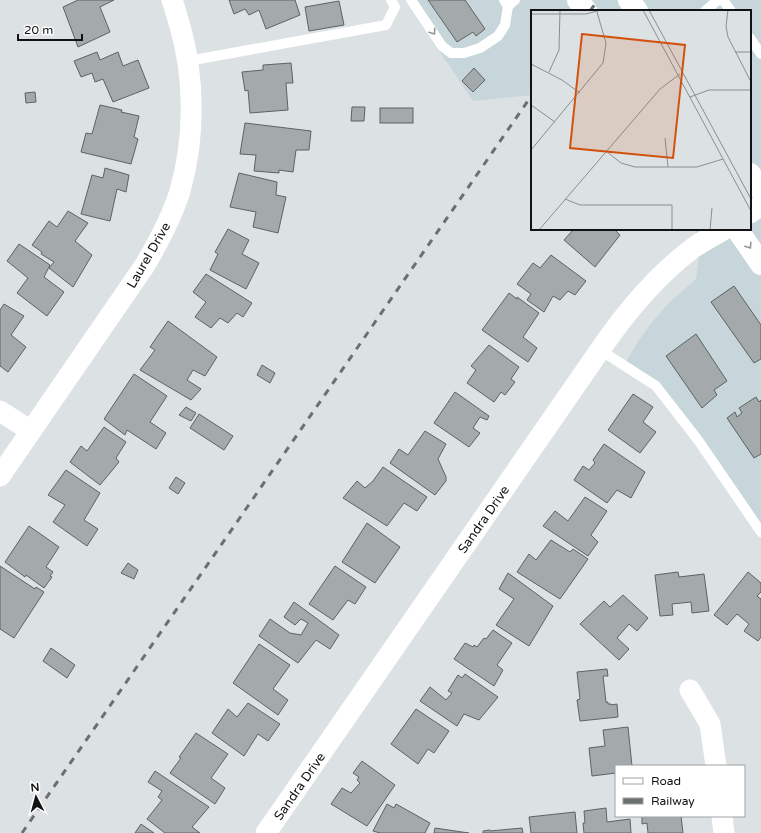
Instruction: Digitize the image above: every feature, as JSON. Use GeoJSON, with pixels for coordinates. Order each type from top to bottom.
{"type":"FeatureCollection","features":[{"type":"Feature","properties":{"kind":"main road"},"geometry":{"type":"LineString","coordinates":[[578,0],[585,10]]}},
{"type":"Feature","properties":{"kind":"main road"},"geometry":{"type":"LineString","coordinates":[[629,0],[635,10]]}},
{"type":"Feature","properties":{"kind":"main road"},"geometry":{"type":"LineString","coordinates":[[751,175],[761,190]]}},
{"type":"Feature","properties":{"kind":"main road"},"geometry":{"type":"LineString","coordinates":[[738,230],[761,264]]}},
{"type":"Feature","properties":{"kind":"street","name":"Laurel Drive"},"geometry":{"type":"LineString","coordinates":[[0,476],[145,265],[165,230],[180,191],[189,151],[192,115],[188,61],[185,44],[172,0]]}},
{"type":"Feature","properties":{"kind":"street"},"geometry":{"type":"LineString","coordinates":[[751,212],[761,205]]}},
{"type":"Feature","properties":{"kind":"street","name":"Sandra Drive"},"geometry":{"type":"LineString","coordinates":[[268,832],[625,314],[658,279],[694,248],[723,230]]}},
{"type":"Feature","properties":{"kind":"street"},"geometry":{"type":"LineString","coordinates":[[0,411],[31,431]]}},
{"type":"Feature","properties":{"kind":"street"},"geometry":{"type":"LineString","coordinates":[[690,690],[710,724],[716,765]]}},
{"type":"Feature","properties":{"kind":"street"},"geometry":{"type":"LineString","coordinates":[[722,817],[724,833]]}},
{"type":"Feature","properties":{"kind":"lane"},"geometry":{"type":"LineString","coordinates":[[188,61],[386,25],[395,7],[391,0]]}},
{"type":"Feature","properties":{"kind":"lane"},"geometry":{"type":"LineString","coordinates":[[411,0],[442,46],[451,53],[464,53],[480,48],[498,36],[505,25],[509,2]]}},
{"type":"Feature","properties":{"kind":"lane"},"geometry":{"type":"LineString","coordinates":[[706,10],[718,0]]}},
{"type":"Feature","properties":{"kind":"lane"},"geometry":{"type":"LineString","coordinates":[[723,0],[730,10]]}},
{"type":"Feature","properties":{"kind":"lane"},"geometry":{"type":"LineString","coordinates":[[751,39],[761,54]]}},
{"type":"Feature","properties":{"kind":"lane"},"geometry":{"type":"LineString","coordinates":[[600,350],[656,386],[698,440],[761,532]]}},
{"type":"Feature","properties":{"kind":"shaded area"},"geometry":{"type":"Polygon","coordinates":[[[405,0],[761,0],[761,537],[664,394],[624,365],[639,340],[653,321],[669,303],[696,279],[701,240],[695,230],[751,230],[751,10],[531,10],[531,95],[473,101],[405,0]]]}},
{"type":"Feature","properties":{"kind":"building"},"geometry":{"type":"Polygon","coordinates":[[[78,0],[114,0],[100,7],[110,32],[78,47],[63,7],[78,0]]]}},
{"type":"Feature","properties":{"kind":"building"},"geometry":{"type":"Polygon","coordinates":[[[229,0],[295,0],[300,15],[266,29],[259,10],[249,15],[245,9],[234,14],[229,0]]]}},
{"type":"Feature","properties":{"kind":"building"},"geometry":{"type":"Polygon","coordinates":[[[428,0],[465,0],[485,29],[476,36],[473,32],[457,42],[428,0]]]}},
{"type":"Feature","properties":{"kind":"building"},"geometry":{"type":"Polygon","coordinates":[[[339,1],[344,25],[309,31],[305,7],[339,1]]]}},
{"type":"Feature","properties":{"kind":"building"},"geometry":{"type":"Polygon","coordinates":[[[97,52],[100,60],[118,52],[123,66],[138,60],[149,88],[113,102],[103,79],[95,82],[92,73],[81,77],[74,61],[97,52]]]}},
{"type":"Feature","properties":{"kind":"building"},"geometry":{"type":"Polygon","coordinates":[[[291,63],[293,83],[286,83],[288,110],[250,113],[248,90],[245,91],[242,72],[263,70],[263,65],[291,63]]]}},
{"type":"Feature","properties":{"kind":"building"},"geometry":{"type":"Polygon","coordinates":[[[474,68],[485,80],[473,92],[462,81],[474,68]]]}},
{"type":"Feature","properties":{"kind":"building"},"geometry":{"type":"Polygon","coordinates":[[[35,92],[36,102],[26,103],[25,93],[35,92]]]}},
{"type":"Feature","properties":{"kind":"building"},"geometry":{"type":"Polygon","coordinates":[[[100,105],[139,116],[134,137],[138,139],[131,164],[81,152],[86,133],[92,134],[100,105]]]}},
{"type":"Feature","properties":{"kind":"building"},"geometry":{"type":"Polygon","coordinates":[[[352,107],[365,107],[364,121],[351,121],[352,107]]]}},
{"type":"Feature","properties":{"kind":"building"},"geometry":{"type":"Polygon","coordinates":[[[380,108],[413,108],[413,123],[380,123],[380,108]]]}},
{"type":"Feature","properties":{"kind":"building"},"geometry":{"type":"Polygon","coordinates":[[[245,123],[311,131],[309,150],[296,150],[293,172],[279,170],[279,173],[254,171],[256,155],[240,154],[245,123]]]}},
{"type":"Feature","properties":{"kind":"building"},"geometry":{"type":"Polygon","coordinates":[[[105,168],[129,175],[126,192],[117,189],[110,221],[81,214],[92,175],[103,178],[105,168]]]}},
{"type":"Feature","properties":{"kind":"building"},"geometry":{"type":"Polygon","coordinates":[[[239,173],[277,182],[276,195],[286,197],[278,233],[253,227],[256,212],[230,207],[239,173]]]}},
{"type":"Feature","properties":{"kind":"building"},"geometry":{"type":"Polygon","coordinates":[[[68,211],[88,223],[75,241],[92,255],[73,287],[49,268],[54,262],[41,254],[42,252],[32,245],[49,221],[57,227],[68,211]]]}},
{"type":"Feature","properties":{"kind":"building"},"geometry":{"type":"Polygon","coordinates":[[[228,229],[249,240],[242,254],[259,263],[246,289],[210,270],[218,254],[215,252],[228,229]]]}},
{"type":"Feature","properties":{"kind":"building"},"geometry":{"type":"Polygon","coordinates":[[[573,230],[615,230],[620,235],[595,267],[564,240],[573,230]]]}},
{"type":"Feature","properties":{"kind":"building"},"geometry":{"type":"Polygon","coordinates":[[[19,244],[50,265],[44,277],[64,292],[47,316],[17,293],[28,278],[7,261],[19,244]]]}},
{"type":"Feature","properties":{"kind":"building"},"geometry":{"type":"Polygon","coordinates":[[[551,255],[586,281],[575,295],[568,291],[560,300],[553,296],[544,312],[527,300],[531,294],[517,284],[533,263],[540,268],[551,255]]]}},
{"type":"Feature","properties":{"kind":"building"},"geometry":{"type":"Polygon","coordinates":[[[206,274],[252,303],[243,317],[237,313],[228,323],[220,318],[211,328],[195,317],[206,302],[193,292],[206,274]]]}},
{"type":"Feature","properties":{"kind":"building"},"geometry":{"type":"Polygon","coordinates":[[[734,286],[761,325],[761,359],[754,363],[711,302],[734,286]]]}},
{"type":"Feature","properties":{"kind":"building"},"geometry":{"type":"Polygon","coordinates":[[[509,293],[539,313],[523,337],[537,348],[528,362],[482,330],[509,293]]]}},
{"type":"Feature","properties":{"kind":"building"},"geometry":{"type":"Polygon","coordinates":[[[4,304],[24,316],[11,335],[26,347],[8,372],[0,366],[0,310],[4,304]]]}},
{"type":"Feature","properties":{"kind":"building"},"geometry":{"type":"Polygon","coordinates":[[[168,321],[217,357],[205,376],[193,370],[187,380],[201,389],[191,400],[140,370],[155,350],[150,347],[168,321]]]}},
{"type":"Feature","properties":{"kind":"building"},"geometry":{"type":"Polygon","coordinates":[[[696,334],[727,381],[714,390],[717,395],[702,408],[666,356],[696,334]]]}},
{"type":"Feature","properties":{"kind":"building"},"geometry":{"type":"Polygon","coordinates":[[[489,345],[519,367],[511,379],[515,382],[505,395],[501,392],[494,402],[467,383],[476,370],[471,366],[489,345]]]}},
{"type":"Feature","properties":{"kind":"building"},"geometry":{"type":"Polygon","coordinates":[[[262,365],[275,373],[270,383],[257,375],[262,365]]]}},
{"type":"Feature","properties":{"kind":"building"},"geometry":{"type":"Polygon","coordinates":[[[134,374],[167,396],[150,422],[166,433],[156,449],[127,430],[125,435],[104,419],[134,374]]]}},
{"type":"Feature","properties":{"kind":"building"},"geometry":{"type":"Polygon","coordinates":[[[455,392],[489,416],[487,420],[480,417],[473,428],[480,433],[469,447],[434,423],[455,392]]]}},
{"type":"Feature","properties":{"kind":"building"},"geometry":{"type":"Polygon","coordinates":[[[633,394],[653,407],[643,422],[656,432],[640,453],[608,430],[633,394]]]}},
{"type":"Feature","properties":{"kind":"building"},"geometry":{"type":"Polygon","coordinates":[[[756,397],[759,402],[761,400],[761,454],[754,458],[727,418],[735,412],[737,417],[742,413],[739,408],[756,397]]]}},
{"type":"Feature","properties":{"kind":"building"},"geometry":{"type":"Polygon","coordinates":[[[186,407],[196,413],[191,421],[179,415],[186,407]]]}},
{"type":"Feature","properties":{"kind":"building"},"geometry":{"type":"Polygon","coordinates":[[[199,414],[233,436],[224,450],[190,428],[199,414]]]}},
{"type":"Feature","properties":{"kind":"building"},"geometry":{"type":"Polygon","coordinates":[[[104,427],[126,442],[116,458],[119,462],[100,485],[70,462],[81,446],[87,451],[104,427]]]}},
{"type":"Feature","properties":{"kind":"building"},"geometry":{"type":"Polygon","coordinates":[[[425,431],[446,444],[438,459],[446,477],[446,481],[435,495],[390,463],[399,449],[408,455],[425,431]]]}},
{"type":"Feature","properties":{"kind":"building"},"geometry":{"type":"Polygon","coordinates":[[[604,444],[645,472],[631,498],[617,490],[607,503],[574,480],[583,466],[589,470],[595,463],[593,460],[604,444]]]}},
{"type":"Feature","properties":{"kind":"building"},"geometry":{"type":"Polygon","coordinates":[[[383,467],[427,497],[417,511],[404,503],[387,526],[343,498],[357,481],[365,488],[373,481],[383,467]]]}},
{"type":"Feature","properties":{"kind":"building"},"geometry":{"type":"Polygon","coordinates":[[[66,470],[100,493],[84,520],[98,529],[87,546],[53,522],[65,505],[48,495],[66,470]]]}},
{"type":"Feature","properties":{"kind":"building"},"geometry":{"type":"Polygon","coordinates":[[[176,477],[185,483],[178,494],[169,488],[176,477]]]}},
{"type":"Feature","properties":{"kind":"building"},"geometry":{"type":"Polygon","coordinates":[[[585,497],[607,511],[591,535],[598,542],[588,556],[543,526],[555,511],[568,521],[585,497]]]}},
{"type":"Feature","properties":{"kind":"building"},"geometry":{"type":"Polygon","coordinates":[[[367,523],[400,547],[375,583],[342,562],[367,523]]]}},
{"type":"Feature","properties":{"kind":"building"},"geometry":{"type":"Polygon","coordinates":[[[29,526],[59,547],[46,567],[53,572],[50,576],[52,577],[44,588],[26,575],[25,577],[5,562],[29,526]]]}},
{"type":"Feature","properties":{"kind":"building"},"geometry":{"type":"Polygon","coordinates":[[[551,540],[570,552],[573,549],[588,559],[560,599],[517,572],[529,554],[536,560],[551,540]]]}},
{"type":"Feature","properties":{"kind":"building"},"geometry":{"type":"Polygon","coordinates":[[[128,563],[138,570],[134,579],[121,573],[128,563]]]}},
{"type":"Feature","properties":{"kind":"building"},"geometry":{"type":"Polygon","coordinates":[[[0,566],[35,589],[36,587],[44,592],[14,638],[0,629],[0,566]]]}},
{"type":"Feature","properties":{"kind":"building"},"geometry":{"type":"Polygon","coordinates":[[[335,566],[366,587],[355,604],[348,600],[333,620],[309,604],[335,566]]]}},
{"type":"Feature","properties":{"kind":"building"},"geometry":{"type":"Polygon","coordinates":[[[678,572],[679,577],[704,574],[709,611],[692,613],[691,602],[672,604],[673,615],[660,616],[655,575],[678,572]]]}},
{"type":"Feature","properties":{"kind":"building"},"geometry":{"type":"Polygon","coordinates":[[[748,572],[761,583],[761,592],[757,596],[761,599],[761,637],[758,641],[744,631],[749,624],[737,614],[727,625],[714,615],[748,572]]]}},
{"type":"Feature","properties":{"kind":"building"},"geometry":{"type":"Polygon","coordinates":[[[508,573],[553,606],[529,646],[496,625],[514,599],[499,589],[508,573]]]}},
{"type":"Feature","properties":{"kind":"building"},"geometry":{"type":"Polygon","coordinates":[[[623,595],[648,618],[637,631],[629,624],[617,638],[629,649],[619,660],[580,624],[604,601],[610,607],[623,595]]]}},
{"type":"Feature","properties":{"kind":"building"},"geometry":{"type":"Polygon","coordinates":[[[294,602],[339,635],[330,649],[316,640],[298,663],[259,636],[270,619],[290,633],[301,635],[308,623],[301,619],[295,625],[284,617],[294,602]]]}},
{"type":"Feature","properties":{"kind":"building"},"geometry":{"type":"Polygon","coordinates":[[[493,630],[512,643],[497,665],[503,670],[494,686],[454,659],[465,643],[473,647],[474,645],[477,647],[493,630]]]}},
{"type":"Feature","properties":{"kind":"building"},"geometry":{"type":"Polygon","coordinates":[[[259,644],[290,665],[273,689],[288,700],[278,715],[233,683],[259,644]]]}},
{"type":"Feature","properties":{"kind":"building"},"geometry":{"type":"Polygon","coordinates":[[[51,648],[75,665],[67,678],[43,661],[51,648]]]}},
{"type":"Feature","properties":{"kind":"building"},"geometry":{"type":"Polygon","coordinates":[[[607,669],[608,676],[603,676],[606,702],[611,705],[617,704],[618,717],[580,721],[577,700],[580,699],[577,672],[607,669]]]}},
{"type":"Feature","properties":{"kind":"building"},"geometry":{"type":"Polygon","coordinates":[[[465,674],[498,697],[479,720],[464,714],[457,726],[420,701],[430,687],[446,700],[452,693],[448,691],[458,675],[462,678],[465,674]]]}},
{"type":"Feature","properties":{"kind":"building"},"geometry":{"type":"Polygon","coordinates":[[[248,703],[280,724],[268,741],[258,734],[244,756],[212,733],[228,709],[237,717],[248,703]]]}},
{"type":"Feature","properties":{"kind":"building"},"geometry":{"type":"Polygon","coordinates":[[[416,709],[449,731],[434,753],[428,749],[418,764],[391,744],[416,709]]]}},
{"type":"Feature","properties":{"kind":"building"},"geometry":{"type":"Polygon","coordinates":[[[628,727],[632,765],[615,765],[615,773],[592,776],[589,748],[605,746],[603,730],[628,727]]]}},
{"type":"Feature","properties":{"kind":"building"},"geometry":{"type":"Polygon","coordinates":[[[196,733],[228,754],[211,778],[225,788],[215,804],[170,773],[196,733]]]}},
{"type":"Feature","properties":{"kind":"building"},"geometry":{"type":"Polygon","coordinates":[[[362,761],[395,785],[367,826],[331,804],[342,788],[351,793],[360,783],[357,780],[359,777],[353,773],[362,761]]]}},
{"type":"Feature","properties":{"kind":"building"},"geometry":{"type":"Polygon","coordinates":[[[155,771],[209,807],[192,827],[200,833],[165,833],[147,819],[162,800],[158,797],[162,791],[148,782],[155,771]]]}},
{"type":"Feature","properties":{"kind":"building"},"geometry":{"type":"Polygon","coordinates":[[[387,804],[394,808],[396,804],[430,823],[425,833],[380,833],[373,831],[387,804]]]}},
{"type":"Feature","properties":{"kind":"building"},"geometry":{"type":"Polygon","coordinates":[[[606,808],[607,822],[630,819],[631,833],[584,833],[584,811],[606,808]]]}},
{"type":"Feature","properties":{"kind":"building"},"geometry":{"type":"Polygon","coordinates":[[[575,812],[577,833],[531,833],[529,817],[575,812]]]}},
{"type":"Feature","properties":{"kind":"building"},"geometry":{"type":"Polygon","coordinates":[[[642,817],[681,817],[683,833],[648,833],[647,823],[642,824],[642,817]]]}},
{"type":"Feature","properties":{"kind":"building"},"geometry":{"type":"Polygon","coordinates":[[[141,824],[154,833],[135,833],[141,824]]]}},
{"type":"Feature","properties":{"kind":"building"},"geometry":{"type":"Polygon","coordinates":[[[435,828],[469,833],[434,833],[435,828]]]}},
{"type":"Feature","properties":{"kind":"building"},"geometry":{"type":"Polygon","coordinates":[[[522,828],[523,833],[483,833],[483,831],[490,830],[522,828]]]}},
{"type":"Feature","properties":{"kind":"railway"},"geometry":{"type":"LineString","coordinates":[[591,10],[598,0]]}},
{"type":"Feature","properties":{"kind":"railway"},"geometry":{"type":"LineString","coordinates":[[22,833],[531,96]]}}]}
